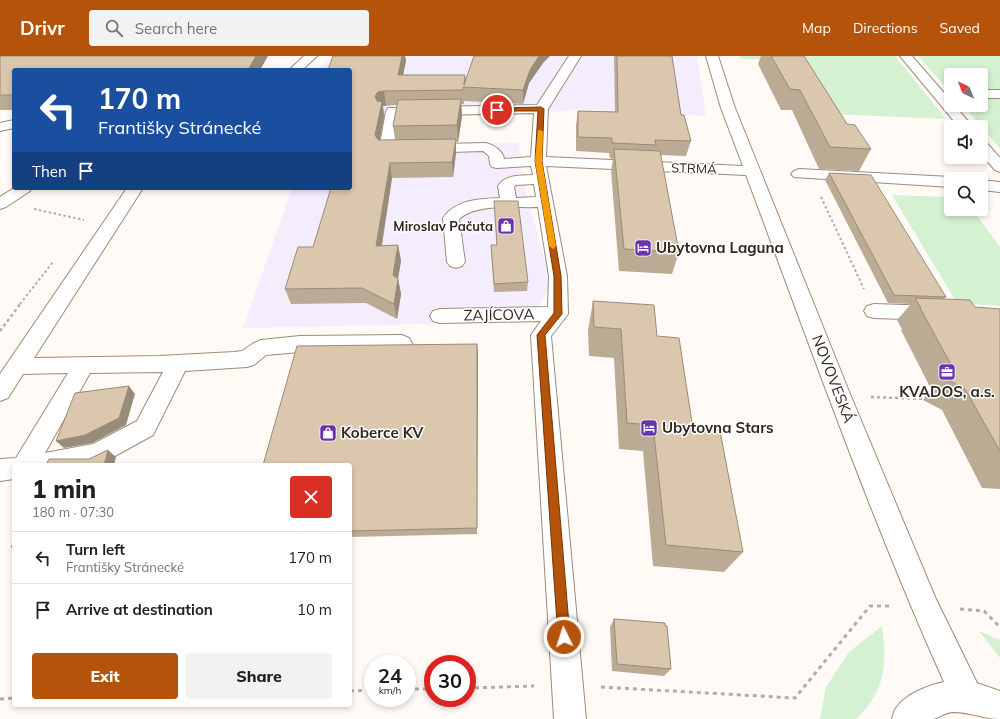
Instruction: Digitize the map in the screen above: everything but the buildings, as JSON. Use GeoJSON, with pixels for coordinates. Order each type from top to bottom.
{"type":"FeatureCollection","features":[{"type":"Feature","properties":{"kind":"street"},"geometry":{"type":"LineString","coordinates":[[297,68],[312,56]]}},
{"type":"Feature","properties":{"kind":"street"},"geometry":{"type":"LineString","coordinates":[[570,719],[541,335],[558,314],[558,276],[540,170],[541,109],[575,56]]}},
{"type":"Feature","properties":{"kind":"street","name":"NOVOVESKÁ"},"geometry":{"type":"LineString","coordinates":[[712,56],[721,89],[838,394],[925,607],[967,697]]}},
{"type":"Feature","properties":{"kind":"street"},"geometry":{"type":"LineString","coordinates":[[906,56],[960,120]]}},
{"type":"Feature","properties":{"kind":"street"},"geometry":{"type":"LineString","coordinates":[[936,92],[944,92]]}},
{"type":"Feature","properties":{"kind":"street"},"geometry":{"type":"LineString","coordinates":[[988,94],[1000,94]]}},
{"type":"Feature","properties":{"kind":"street"},"geometry":{"type":"LineString","coordinates":[[540,170],[497,164],[496,155],[486,147],[386,150],[390,111],[541,109]]}},
{"type":"Feature","properties":{"kind":"street"},"geometry":{"type":"LineString","coordinates":[[0,127],[12,124]]}},
{"type":"Feature","properties":{"kind":"street"},"geometry":{"type":"LineString","coordinates":[[988,153],[1000,167]]}},
{"type":"Feature","properties":{"kind":"street"},"geometry":{"type":"LineString","coordinates":[[509,203],[506,186],[512,181],[540,170]]}},
{"type":"Feature","properties":{"kind":"street","name":"STRMÁ"},"geometry":{"type":"LineString","coordinates":[[540,170],[753,171]]}},
{"type":"Feature","properties":{"kind":"street"},"geometry":{"type":"LineString","coordinates":[[799,174],[944,182]]}},
{"type":"Feature","properties":{"kind":"street"},"geometry":{"type":"LineString","coordinates":[[988,186],[1000,187]]}},
{"type":"Feature","properties":{"kind":"street"},"geometry":{"type":"LineString","coordinates":[[2,203],[21,190]]}},
{"type":"Feature","properties":{"kind":"street"},"geometry":{"type":"LineString","coordinates":[[0,392],[19,366],[134,190]]}},
{"type":"Feature","properties":{"kind":"street"},"geometry":{"type":"LineString","coordinates":[[456,262],[451,218],[460,210],[477,204],[545,202]]}},
{"type":"Feature","properties":{"kind":"street"},"geometry":{"type":"LineString","coordinates":[[874,311],[954,314]]}},
{"type":"Feature","properties":{"kind":"street","name":"ZAJÍCOVA"},"geometry":{"type":"LineString","coordinates":[[440,316],[558,314]]}},
{"type":"Feature","properties":{"kind":"street"},"geometry":{"type":"LineString","coordinates":[[19,366],[84,366],[247,360],[261,348],[300,344],[402,343]]}},
{"type":"Feature","properties":{"kind":"street"},"geometry":{"type":"LineString","coordinates":[[47,463],[97,454],[145,428],[178,363]]}},
{"type":"Feature","properties":{"kind":"street"},"geometry":{"type":"LineString","coordinates":[[26,463],[84,366]]}},
{"type":"Feature","properties":{"kind":"street"},"geometry":{"type":"LineString","coordinates":[[0,470],[12,468]]}},
{"type":"Feature","properties":{"kind":"street"},"geometry":{"type":"LineString","coordinates":[[908,719],[919,708],[933,700],[950,697],[967,697],[987,701],[1000,706]]}},
{"type":"Feature","properties":{"kind":"path"},"geometry":{"type":"LineString","coordinates":[[819,192],[874,311]]}},
{"type":"Feature","properties":{"kind":"path"},"geometry":{"type":"LineString","coordinates":[[2,203],[85,220],[80,226]]}},
{"type":"Feature","properties":{"kind":"path"},"geometry":{"type":"LineString","coordinates":[[0,331],[54,260]]}},
{"type":"Feature","properties":{"kind":"path"},"geometry":{"type":"LineString","coordinates":[[881,397],[929,400]]}},
{"type":"Feature","properties":{"kind":"path"},"geometry":{"type":"LineString","coordinates":[[476,688],[568,685],[795,698],[870,606],[925,607]]}},
{"type":"Feature","properties":{"kind":"path"},"geometry":{"type":"LineString","coordinates":[[964,609],[984,611],[1000,627]]}},
{"type":"Feature","properties":{"kind":"path"},"geometry":{"type":"LineString","coordinates":[[352,691],[364,690]]}},
{"type":"Feature","properties":{"kind":"path"},"geometry":{"type":"LineString","coordinates":[[0,699],[12,698]]}},
{"type":"Feature","properties":{"kind":"shaded area"},"geometry":{"type":"Polygon","coordinates":[[[334,56],[697,56],[706,116],[577,109],[527,115],[401,117],[394,144],[519,143],[521,176],[553,288],[546,293],[527,322],[243,328],[291,190],[352,190],[352,68],[319,68],[334,56]]]}},
{"type":"Feature","properties":{"kind":"green space"},"geometry":{"type":"Polygon","coordinates":[[[740,56],[895,56],[946,119],[832,114],[797,60],[741,59],[740,56]]]}},
{"type":"Feature","properties":{"kind":"green space"},"geometry":{"type":"Polygon","coordinates":[[[918,56],[1000,56],[1000,148],[988,134],[988,120],[975,120],[968,112],[988,112],[988,68],[944,68],[944,85],[918,56]]]}},
{"type":"Feature","properties":{"kind":"green space"},"geometry":{"type":"Polygon","coordinates":[[[892,195],[944,197],[944,216],[977,216],[1000,247],[1000,306],[957,303],[892,195]]]}},
{"type":"Feature","properties":{"kind":"green space"},"geometry":{"type":"Polygon","coordinates":[[[882,626],[884,640],[884,665],[879,687],[873,698],[856,719],[820,719],[826,687],[849,652],[882,626]]]}},
{"type":"Feature","properties":{"kind":"green space"},"geometry":{"type":"Polygon","coordinates":[[[979,631],[1000,640],[1000,658],[979,631]]]}},
{"type":"Feature","properties":{"kind":"slow traffic"},"geometry":{"type":"LineString","coordinates":[[540,131],[538,161],[553,246]]}},
{"type":"Feature","properties":{"kind":"place","name":"Miroslav Pačuta"},"geometry":{"type":"Point","coordinates":[506,226]}},
{"type":"Feature","properties":{"kind":"place","name":"Ubytovna Laguna"},"geometry":{"type":"Point","coordinates":[643,248]}},
{"type":"Feature","properties":{"kind":"place","name":"KVADOS, a.s."},"geometry":{"type":"Point","coordinates":[947,372]}},
{"type":"Feature","properties":{"kind":"place","name":"Ubytovna Stars"},"geometry":{"type":"Point","coordinates":[649,428]}},
{"type":"Feature","properties":{"kind":"place","name":"Koberce KV"},"geometry":{"type":"Point","coordinates":[328,433]}},
{"type":"Feature","properties":{"kind":"route"},"geometry":{"type":"LineString","coordinates":[[497,110],[541,109],[538,161],[558,276],[558,314],[541,335],[564,637]]}}]}
